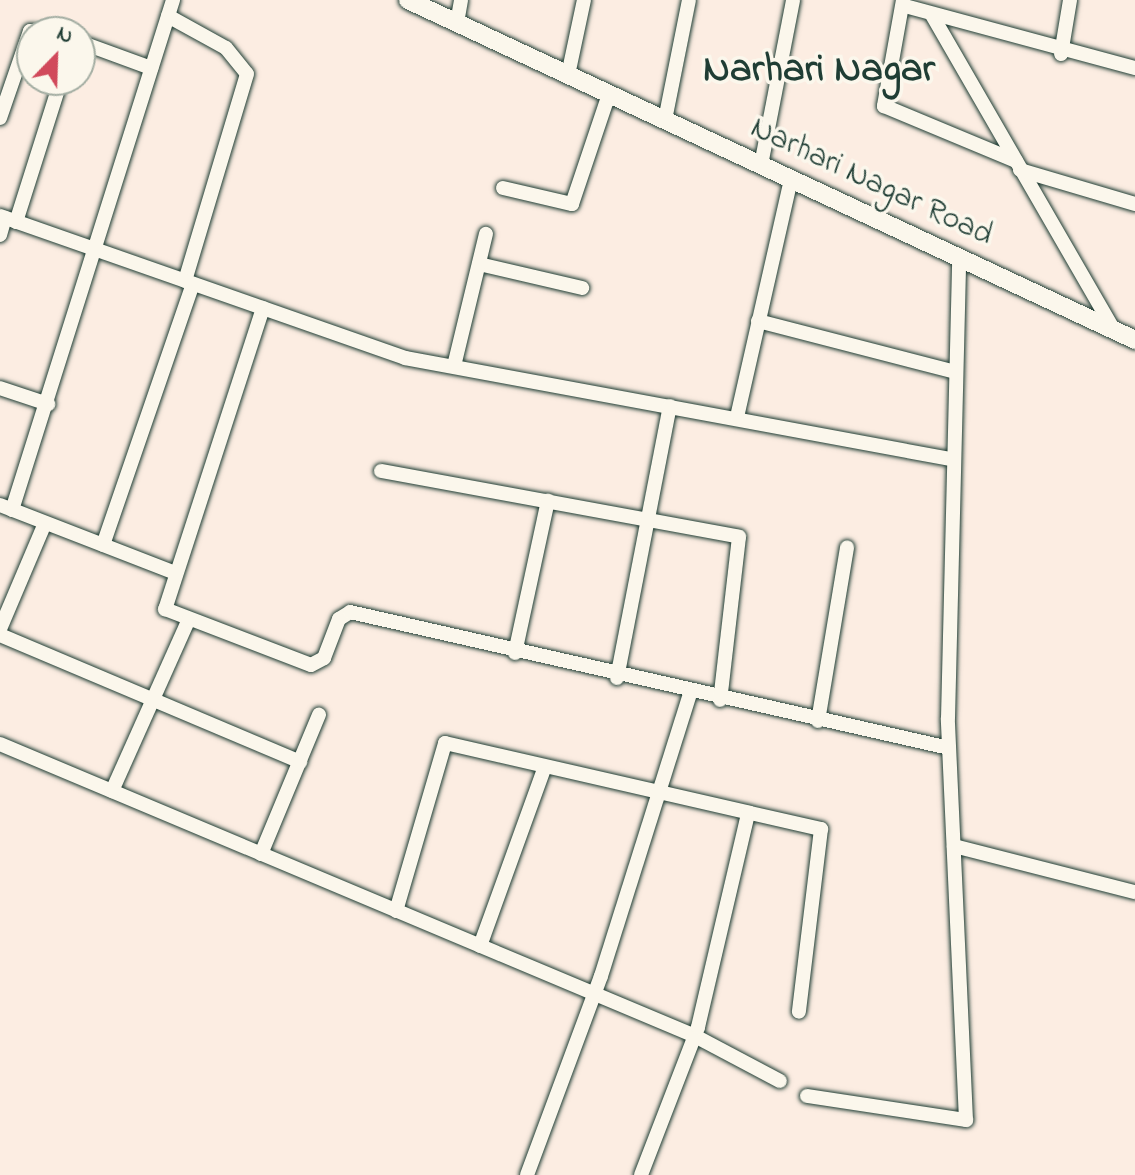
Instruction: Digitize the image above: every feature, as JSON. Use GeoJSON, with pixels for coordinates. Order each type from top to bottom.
{"type":"FeatureCollection","features":[{"type":"Feature","properties":{"kind":"street"},"geometry":{"type":"LineString","coordinates":[[173,0],[48,404],[6,508],[173,572]]}},
{"type":"Feature","properties":{"kind":"street","name":"Narhari Nagar Road"},"geometry":{"type":"LineString","coordinates":[[408,0],[1135,340]]}},
{"type":"Feature","properties":{"kind":"street"},"geometry":{"type":"LineString","coordinates":[[457,23],[461,0]]}},
{"type":"Feature","properties":{"kind":"street"},"geometry":{"type":"LineString","coordinates":[[568,75],[584,0]]}},
{"type":"Feature","properties":{"kind":"street"},"geometry":{"type":"LineString","coordinates":[[665,120],[689,0]]}},
{"type":"Feature","properties":{"kind":"street"},"geometry":{"type":"LineString","coordinates":[[761,165],[793,0]]}},
{"type":"Feature","properties":{"kind":"street"},"geometry":{"type":"LineString","coordinates":[[1061,54],[1070,0]]}},
{"type":"Feature","properties":{"kind":"street"},"geometry":{"type":"LineString","coordinates":[[1135,68],[1061,54],[932,15],[904,3],[884,106],[1018,166],[1135,204]]}},
{"type":"Feature","properties":{"kind":"street"},"geometry":{"type":"LineString","coordinates":[[932,15],[1114,330]]}},
{"type":"Feature","properties":{"kind":"street"},"geometry":{"type":"LineString","coordinates":[[103,545],[189,283],[247,74],[226,48],[168,16]]}},
{"type":"Feature","properties":{"kind":"street"},"geometry":{"type":"LineString","coordinates":[[96,48],[151,68]]}},
{"type":"Feature","properties":{"kind":"street"},"geometry":{"type":"LineString","coordinates":[[0,118],[16,72]]}},
{"type":"Feature","properties":{"kind":"street"},"geometry":{"type":"LineString","coordinates":[[503,188],[572,204],[609,94]]}},
{"type":"Feature","properties":{"kind":"street"},"geometry":{"type":"LineString","coordinates":[[0,235],[55,96]]}},
{"type":"Feature","properties":{"kind":"street"},"geometry":{"type":"LineString","coordinates":[[737,417],[791,179]]}},
{"type":"Feature","properties":{"kind":"street"},"geometry":{"type":"LineString","coordinates":[[7,219],[263,308],[362,346],[950,459]]}},
{"type":"Feature","properties":{"kind":"street"},"geometry":{"type":"LineString","coordinates":[[454,366],[486,234]]}},
{"type":"Feature","properties":{"kind":"street"},"geometry":{"type":"LineString","coordinates":[[807,1096],[966,1120],[949,748],[950,459],[959,257]]}},
{"type":"Feature","properties":{"kind":"street"},"geometry":{"type":"LineString","coordinates":[[479,264],[582,288]]}},
{"type":"Feature","properties":{"kind":"street"},"geometry":{"type":"LineString","coordinates":[[263,308],[162,606],[311,665],[324,658],[339,619],[350,612],[617,678],[949,748]]}},
{"type":"Feature","properties":{"kind":"street"},"geometry":{"type":"LineString","coordinates":[[758,321],[952,371]]}},
{"type":"Feature","properties":{"kind":"street"},"geometry":{"type":"LineString","coordinates":[[0,388],[48,404]]}},
{"type":"Feature","properties":{"kind":"street"},"geometry":{"type":"LineString","coordinates":[[617,678],[670,406]]}},
{"type":"Feature","properties":{"kind":"street"},"geometry":{"type":"LineString","coordinates":[[381,471],[648,519],[743,542],[720,700]]}},
{"type":"Feature","properties":{"kind":"street"},"geometry":{"type":"LineString","coordinates":[[515,653],[548,501]]}},
{"type":"Feature","properties":{"kind":"street"},"geometry":{"type":"LineString","coordinates":[[0,629],[45,523]]}},
{"type":"Feature","properties":{"kind":"street"},"geometry":{"type":"LineString","coordinates":[[818,721],[847,547]]}},
{"type":"Feature","properties":{"kind":"street"},"geometry":{"type":"LineString","coordinates":[[112,791],[189,619]]}},
{"type":"Feature","properties":{"kind":"street"},"geometry":{"type":"LineString","coordinates":[[0,635],[300,762]]}},
{"type":"Feature","properties":{"kind":"street"},"geometry":{"type":"LineString","coordinates":[[527,1175],[595,995],[661,795],[690,694]]}},
{"type":"Feature","properties":{"kind":"street"},"geometry":{"type":"LineString","coordinates":[[261,854],[319,715]]}},
{"type":"Feature","properties":{"kind":"street"},"geometry":{"type":"LineString","coordinates":[[396,911],[445,743],[544,769],[821,829],[799,1012]]}},
{"type":"Feature","properties":{"kind":"street"},"geometry":{"type":"LineString","coordinates":[[0,744],[695,1036],[780,1081]]}},
{"type":"Feature","properties":{"kind":"street"},"geometry":{"type":"LineString","coordinates":[[480,946],[544,769]]}},
{"type":"Feature","properties":{"kind":"street"},"geometry":{"type":"LineString","coordinates":[[641,1175],[695,1036],[748,813]]}},
{"type":"Feature","properties":{"kind":"street"},"geometry":{"type":"LineString","coordinates":[[954,846],[1135,892]]}},
{"type":"Feature","properties":{"kind":"district","name":"Narhari Nagar"},"geometry":{"type":"Point","coordinates":[819,71]}}]}
